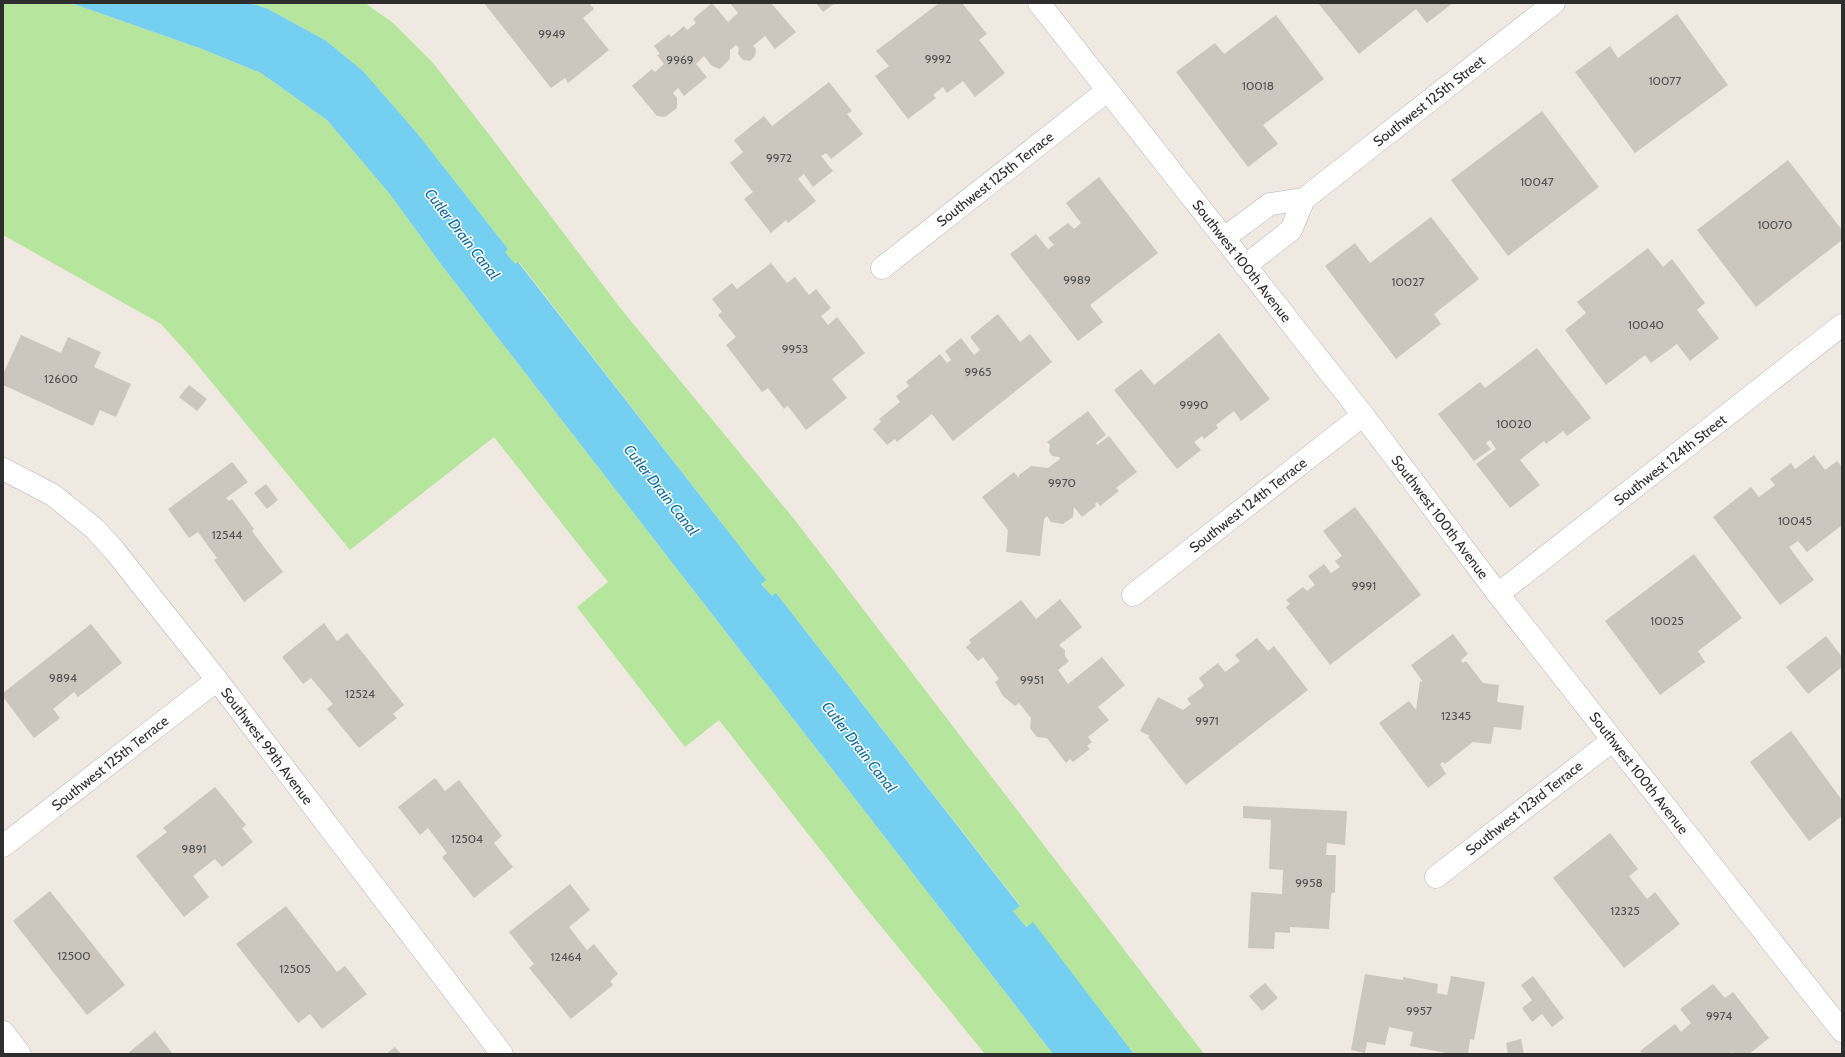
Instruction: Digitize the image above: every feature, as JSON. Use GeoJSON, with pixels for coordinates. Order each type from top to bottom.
{"type":"FeatureCollection","features":[{"type":"Feature","properties":{"kind":"street","name":"Southwest 100th Avenue"},"geometry":{"type":"LineString","coordinates":[[1039,3],[1363,415],[1498,594],[1842,1032]]}},
{"type":"Feature","properties":{"kind":"street","name":"Southwest 125th Street"},"geometry":{"type":"LineString","coordinates":[[1245,266],[1291,230],[1304,199],[1554,3]]}},
{"type":"Feature","properties":{"kind":"street","name":"Southwest 125th Terrace"},"geometry":{"type":"LineString","coordinates":[[882,268],[1108,90]]}},
{"type":"Feature","properties":{"kind":"street","name":"Southwest 125th Street"},"geometry":{"type":"LineString","coordinates":[[1224,238],[1270,204],[1304,199]]}},
{"type":"Feature","properties":{"kind":"street","name":"Southwest 124th Street"},"geometry":{"type":"LineString","coordinates":[[1498,594],[1842,325]]}},
{"type":"Feature","properties":{"kind":"street","name":"Southwest 124th Terrace"},"geometry":{"type":"LineString","coordinates":[[1133,595],[1363,415]]}},
{"type":"Feature","properties":{"kind":"street","name":"Southwest 99th Avenue"},"geometry":{"type":"LineString","coordinates":[[3,469],[53,495],[95,529],[114,550],[216,680],[502,1054]]}},
{"type":"Feature","properties":{"kind":"street","name":"Southwest 125th Terrace"},"geometry":{"type":"LineString","coordinates":[[3,846],[216,680]]}},
{"type":"Feature","properties":{"kind":"street","name":"Southwest 123rd Terrace"},"geometry":{"type":"LineString","coordinates":[[1436,876],[1613,740]]}},
{"type":"Feature","properties":{"kind":"street"},"geometry":{"type":"LineString","coordinates":[[3,1032],[20,1054]]}},
{"type":"Feature","properties":{"kind":"green space"},"geometry":{"type":"Polygon","coordinates":[[[3,3],[71,3],[202,49],[261,73],[327,120],[389,193],[443,267],[1053,1054],[985,1054],[862,903],[719,720],[685,747],[577,607],[608,582],[494,437],[350,550],[190,356],[161,324],[3,235],[3,3]]]}},
{"type":"Feature","properties":{"kind":"green space"},"geometry":{"type":"Polygon","coordinates":[[[250,3],[365,3],[393,23],[433,63],[621,309],[794,519],[1204,1054],[1134,1054],[1033,923],[1026,927],[1012,910],[1020,905],[776,593],[772,597],[761,583],[765,579],[519,262],[515,265],[504,252],[508,249],[417,133],[363,71],[325,40],[268,9],[250,3]]]}},
{"type":"Feature","properties":{"kind":"water","name":"Cutler Drain Canal"},"geometry":{"type":"Polygon","coordinates":[[[71,3],[250,3],[268,9],[325,40],[363,71],[417,133],[508,249],[505,252],[515,264],[518,262],[766,580],[761,584],[772,596],[776,593],[1020,906],[1013,911],[1026,927],[1033,922],[1134,1054],[1053,1054],[443,267],[389,193],[327,120],[261,73],[202,49],[71,3]]]}},
{"type":"Feature","properties":{"kind":"building"},"geometry":{"type":"Polygon","coordinates":[[[484,3],[589,3],[594,9],[583,18],[609,50],[568,83],[565,78],[551,88],[484,3]]]}},
{"type":"Feature","properties":{"kind":"building"},"geometry":{"type":"Polygon","coordinates":[[[712,3],[728,22],[738,13],[730,3],[771,3],[796,32],[775,49],[765,36],[753,46],[756,49],[755,56],[750,61],[743,60],[738,54],[739,48],[736,45],[730,50],[730,59],[720,69],[712,66],[704,56],[696,64],[707,77],[684,96],[678,88],[673,93],[677,98],[677,108],[665,117],[657,116],[632,86],[652,69],[655,72],[664,64],[657,55],[660,54],[654,46],[669,34],[671,37],[684,26],[687,30],[696,23],[693,19],[712,3]]]}},
{"type":"Feature","properties":{"kind":"building"},"geometry":{"type":"Polygon","coordinates":[[[816,3],[835,3],[823,12],[816,3]]]}},
{"type":"Feature","properties":{"kind":"building"},"geometry":{"type":"Polygon","coordinates":[[[939,3],[962,3],[987,34],[979,40],[1005,73],[975,97],[963,81],[947,93],[943,87],[933,95],[936,98],[908,119],[875,76],[889,66],[876,51],[939,3]]]}},
{"type":"Feature","properties":{"kind":"building"},"geometry":{"type":"Polygon","coordinates":[[[1318,3],[1453,3],[1427,23],[1416,9],[1359,54],[1318,3]]]}},
{"type":"Feature","properties":{"kind":"building"},"geometry":{"type":"Polygon","coordinates":[[[1677,14],[1728,85],[1635,153],[1575,72],[1610,46],[1618,58],[1677,14]]]}},
{"type":"Feature","properties":{"kind":"building"},"geometry":{"type":"Polygon","coordinates":[[[1276,15],[1324,79],[1263,125],[1278,144],[1248,167],[1176,72],[1215,43],[1224,54],[1276,15]]]}},
{"type":"Feature","properties":{"kind":"building"},"geometry":{"type":"Polygon","coordinates":[[[829,82],[852,111],[847,114],[863,134],[831,159],[826,153],[821,156],[833,171],[813,187],[804,174],[798,179],[816,201],[788,223],[786,220],[771,233],[744,199],[753,192],[730,163],[743,152],[734,140],[764,116],[772,126],[829,82]]]}},
{"type":"Feature","properties":{"kind":"building"},"geometry":{"type":"Polygon","coordinates":[[[1542,111],[1599,187],[1508,256],[1451,180],[1542,111]]]}},
{"type":"Feature","properties":{"kind":"building"},"geometry":{"type":"Polygon","coordinates":[[[1788,160],[1842,230],[1842,240],[1756,307],[1697,230],[1788,160]]]}},
{"type":"Feature","properties":{"kind":"building"},"geometry":{"type":"Polygon","coordinates":[[[1099,177],[1158,253],[1090,305],[1103,322],[1078,341],[1010,254],[1036,234],[1048,249],[1054,245],[1048,238],[1068,223],[1074,229],[1081,223],[1066,203],[1099,177]]]}},
{"type":"Feature","properties":{"kind":"building"},"geometry":{"type":"Polygon","coordinates":[[[1431,217],[1479,279],[1434,314],[1441,324],[1396,359],[1325,266],[1355,243],[1370,263],[1431,217]]]}},
{"type":"Feature","properties":{"kind":"building"},"geometry":{"type":"Polygon","coordinates":[[[1648,248],[1663,267],[1672,259],[1705,303],[1697,310],[1719,338],[1690,361],[1677,344],[1651,363],[1645,355],[1606,385],[1565,330],[1586,313],[1577,302],[1648,248]]]}},
{"type":"Feature","properties":{"kind":"building"},"geometry":{"type":"Polygon","coordinates":[[[771,263],[787,283],[795,277],[809,295],[816,289],[831,308],[821,316],[828,325],[837,317],[865,353],[832,379],[847,398],[806,430],[788,406],[784,409],[768,388],[762,392],[726,345],[736,337],[718,315],[722,312],[712,299],[732,283],[737,289],[771,263]]]}},
{"type":"Feature","properties":{"kind":"building"},"geometry":{"type":"Polygon","coordinates":[[[998,314],[1020,342],[1030,334],[1052,362],[953,441],[932,414],[897,442],[895,439],[887,445],[873,429],[881,422],[879,419],[900,402],[896,396],[909,386],[906,382],[940,354],[947,363],[951,360],[945,351],[961,338],[974,355],[980,350],[970,337],[998,314]]]}},
{"type":"Feature","properties":{"kind":"building"},"geometry":{"type":"Polygon","coordinates":[[[1219,333],[1270,399],[1241,421],[1234,411],[1216,425],[1218,428],[1204,439],[1202,436],[1194,442],[1201,450],[1177,469],[1114,390],[1141,369],[1154,385],[1219,333]]]}},
{"type":"Feature","properties":{"kind":"building"},"geometry":{"type":"Polygon","coordinates":[[[21,335],[61,353],[68,337],[101,352],[94,367],[131,384],[116,417],[100,410],[93,426],[3,385],[3,374],[21,335]]]}},
{"type":"Feature","properties":{"kind":"building"},"geometry":{"type":"Polygon","coordinates":[[[1537,348],[1591,418],[1567,436],[1563,431],[1546,444],[1544,441],[1520,460],[1540,485],[1510,508],[1476,464],[1496,449],[1490,440],[1486,443],[1491,449],[1474,461],[1438,414],[1480,382],[1485,388],[1537,348]]]}},
{"type":"Feature","properties":{"kind":"building"},"geometry":{"type":"Polygon","coordinates":[[[189,385],[207,399],[197,411],[179,397],[189,385]]]}},
{"type":"Feature","properties":{"kind":"building"},"geometry":{"type":"Polygon","coordinates":[[[1088,411],[1106,435],[1096,443],[1097,445],[1109,436],[1137,472],[1116,488],[1119,491],[1100,506],[1097,502],[1095,504],[1096,506],[1082,517],[1074,507],[1073,517],[1063,524],[1051,522],[1047,516],[1044,519],[1040,556],[1006,552],[1008,530],[982,497],[1014,472],[1019,478],[1019,475],[1031,466],[1048,468],[1060,459],[1059,457],[1052,456],[1049,451],[1050,445],[1047,442],[1088,411]]]}},
{"type":"Feature","properties":{"kind":"building"},"geometry":{"type":"Polygon","coordinates":[[[1814,455],[1825,470],[1837,461],[1842,467],[1842,528],[1841,526],[1807,552],[1798,541],[1789,547],[1814,580],[1780,605],[1713,517],[1751,487],[1759,497],[1775,485],[1770,479],[1791,463],[1795,469],[1814,455]]]}},
{"type":"Feature","properties":{"kind":"building"},"geometry":{"type":"Polygon","coordinates":[[[232,462],[248,482],[226,498],[229,501],[232,499],[254,529],[252,531],[283,572],[244,602],[214,560],[217,558],[198,532],[189,538],[168,509],[232,462]]]}},
{"type":"Feature","properties":{"kind":"building"},"geometry":{"type":"Polygon","coordinates":[[[266,484],[278,500],[267,509],[254,493],[266,484]]]}},
{"type":"Feature","properties":{"kind":"building"},"geometry":{"type":"Polygon","coordinates":[[[1355,507],[1421,595],[1330,665],[1286,607],[1290,604],[1286,600],[1303,587],[1307,591],[1315,585],[1308,576],[1324,564],[1331,573],[1340,567],[1335,561],[1342,556],[1323,531],[1355,507]]]}},
{"type":"Feature","properties":{"kind":"building"},"geometry":{"type":"Polygon","coordinates":[[[1694,554],[1742,618],[1698,651],[1705,662],[1660,695],[1605,621],[1694,554]]]}},
{"type":"Feature","properties":{"kind":"building"},"geometry":{"type":"Polygon","coordinates":[[[1060,599],[1082,627],[1059,645],[1065,650],[1065,656],[1069,661],[1058,670],[1068,684],[1102,657],[1125,685],[1098,707],[1109,720],[1088,737],[1092,742],[1087,746],[1090,749],[1073,762],[1070,759],[1066,763],[1047,738],[1037,737],[1030,728],[1031,718],[1019,703],[1015,706],[1003,696],[995,682],[999,679],[983,657],[978,661],[966,647],[971,643],[969,640],[1021,600],[1036,619],[1060,599]]]}},
{"type":"Feature","properties":{"kind":"building"},"geometry":{"type":"Polygon","coordinates":[[[324,623],[337,641],[347,633],[404,705],[393,714],[397,718],[359,748],[327,709],[333,704],[311,678],[303,684],[282,657],[324,623]]]}},
{"type":"Feature","properties":{"kind":"building"},"geometry":{"type":"Polygon","coordinates":[[[91,624],[122,663],[78,697],[74,692],[53,709],[60,718],[34,738],[3,697],[3,693],[91,624]]]}},
{"type":"Feature","properties":{"kind":"building"},"geometry":{"type":"Polygon","coordinates":[[[1453,634],[1468,654],[1461,660],[1463,663],[1466,661],[1483,683],[1499,685],[1497,702],[1524,706],[1521,730],[1494,727],[1491,744],[1473,742],[1445,764],[1443,762],[1440,764],[1446,774],[1428,788],[1379,723],[1409,701],[1416,710],[1420,681],[1423,682],[1411,665],[1453,634]]]}},
{"type":"Feature","properties":{"kind":"building"},"geometry":{"type":"Polygon","coordinates":[[[1826,636],[1842,657],[1842,667],[1808,694],[1786,667],[1826,636]]]}},
{"type":"Feature","properties":{"kind":"building"},"geometry":{"type":"Polygon","coordinates":[[[1257,638],[1268,651],[1274,646],[1308,690],[1186,785],[1148,737],[1150,736],[1140,731],[1158,697],[1183,710],[1191,704],[1187,699],[1204,686],[1199,678],[1218,663],[1225,672],[1240,661],[1235,655],[1257,638]]]}},
{"type":"Feature","properties":{"kind":"building"},"geometry":{"type":"Polygon","coordinates":[[[1791,731],[1842,800],[1842,816],[1809,841],[1750,762],[1791,731]]]}},
{"type":"Feature","properties":{"kind":"building"},"geometry":{"type":"Polygon","coordinates":[[[435,778],[445,791],[459,780],[502,836],[494,843],[513,867],[474,898],[442,857],[447,853],[428,828],[420,835],[398,807],[435,778]]]}},
{"type":"Feature","properties":{"kind":"building"},"geometry":{"type":"Polygon","coordinates":[[[215,787],[246,825],[242,828],[253,842],[222,867],[215,859],[193,876],[209,897],[184,917],[136,856],[167,832],[163,828],[215,787]]]}},
{"type":"Feature","properties":{"kind":"building"},"geometry":{"type":"Polygon","coordinates":[[[1243,806],[1347,811],[1345,845],[1327,843],[1326,855],[1336,855],[1335,892],[1331,894],[1329,929],[1290,927],[1290,933],[1275,932],[1274,949],[1248,948],[1251,892],[1282,894],[1283,870],[1269,869],[1271,820],[1243,818],[1243,806]]]}},
{"type":"Feature","properties":{"kind":"building"},"geometry":{"type":"Polygon","coordinates":[[[1610,833],[1638,869],[1629,876],[1647,899],[1655,892],[1680,924],[1624,968],[1553,878],[1610,833]]]}},
{"type":"Feature","properties":{"kind":"building"},"geometry":{"type":"Polygon","coordinates":[[[570,884],[590,910],[569,927],[587,950],[594,944],[618,974],[610,981],[613,985],[571,1019],[529,968],[534,964],[509,932],[570,884]]]}},
{"type":"Feature","properties":{"kind":"building"},"geometry":{"type":"Polygon","coordinates":[[[50,891],[125,985],[87,1015],[13,921],[50,891]]]}},
{"type":"Feature","properties":{"kind":"building"},"geometry":{"type":"Polygon","coordinates":[[[286,906],[337,972],[345,966],[367,994],[322,1029],[310,1014],[298,1023],[236,944],[286,906]]]}},
{"type":"Feature","properties":{"kind":"building"},"geometry":{"type":"Polygon","coordinates":[[[1365,974],[1403,980],[1403,977],[1438,984],[1437,993],[1447,995],[1451,976],[1485,982],[1474,1040],[1470,1039],[1468,1054],[1451,1054],[1410,1046],[1413,1032],[1389,1027],[1385,1045],[1367,1042],[1365,1053],[1351,1050],[1365,974]]]}},
{"type":"Feature","properties":{"kind":"building"},"geometry":{"type":"Polygon","coordinates":[[[1533,976],[1564,1018],[1552,1027],[1542,1014],[1532,1022],[1522,1008],[1532,1000],[1521,985],[1533,976]]]}},
{"type":"Feature","properties":{"kind":"building"},"geometry":{"type":"Polygon","coordinates":[[[1265,983],[1278,998],[1262,1011],[1249,996],[1265,983]]]}},
{"type":"Feature","properties":{"kind":"building"},"geometry":{"type":"Polygon","coordinates":[[[1713,984],[1725,998],[1733,992],[1769,1038],[1749,1054],[1734,1054],[1732,1052],[1729,1054],[1643,1054],[1640,1051],[1675,1024],[1681,1032],[1691,1023],[1680,1009],[1713,984]]]}},
{"type":"Feature","properties":{"kind":"building"},"geometry":{"type":"Polygon","coordinates":[[[155,1031],[173,1054],[127,1054],[155,1031]]]}},
{"type":"Feature","properties":{"kind":"building"},"geometry":{"type":"Polygon","coordinates":[[[1521,1039],[1524,1054],[1508,1054],[1506,1043],[1521,1039]]]}},
{"type":"Feature","properties":{"kind":"building"},"geometry":{"type":"Polygon","coordinates":[[[395,1047],[401,1054],[386,1054],[395,1047]]]}}]}
